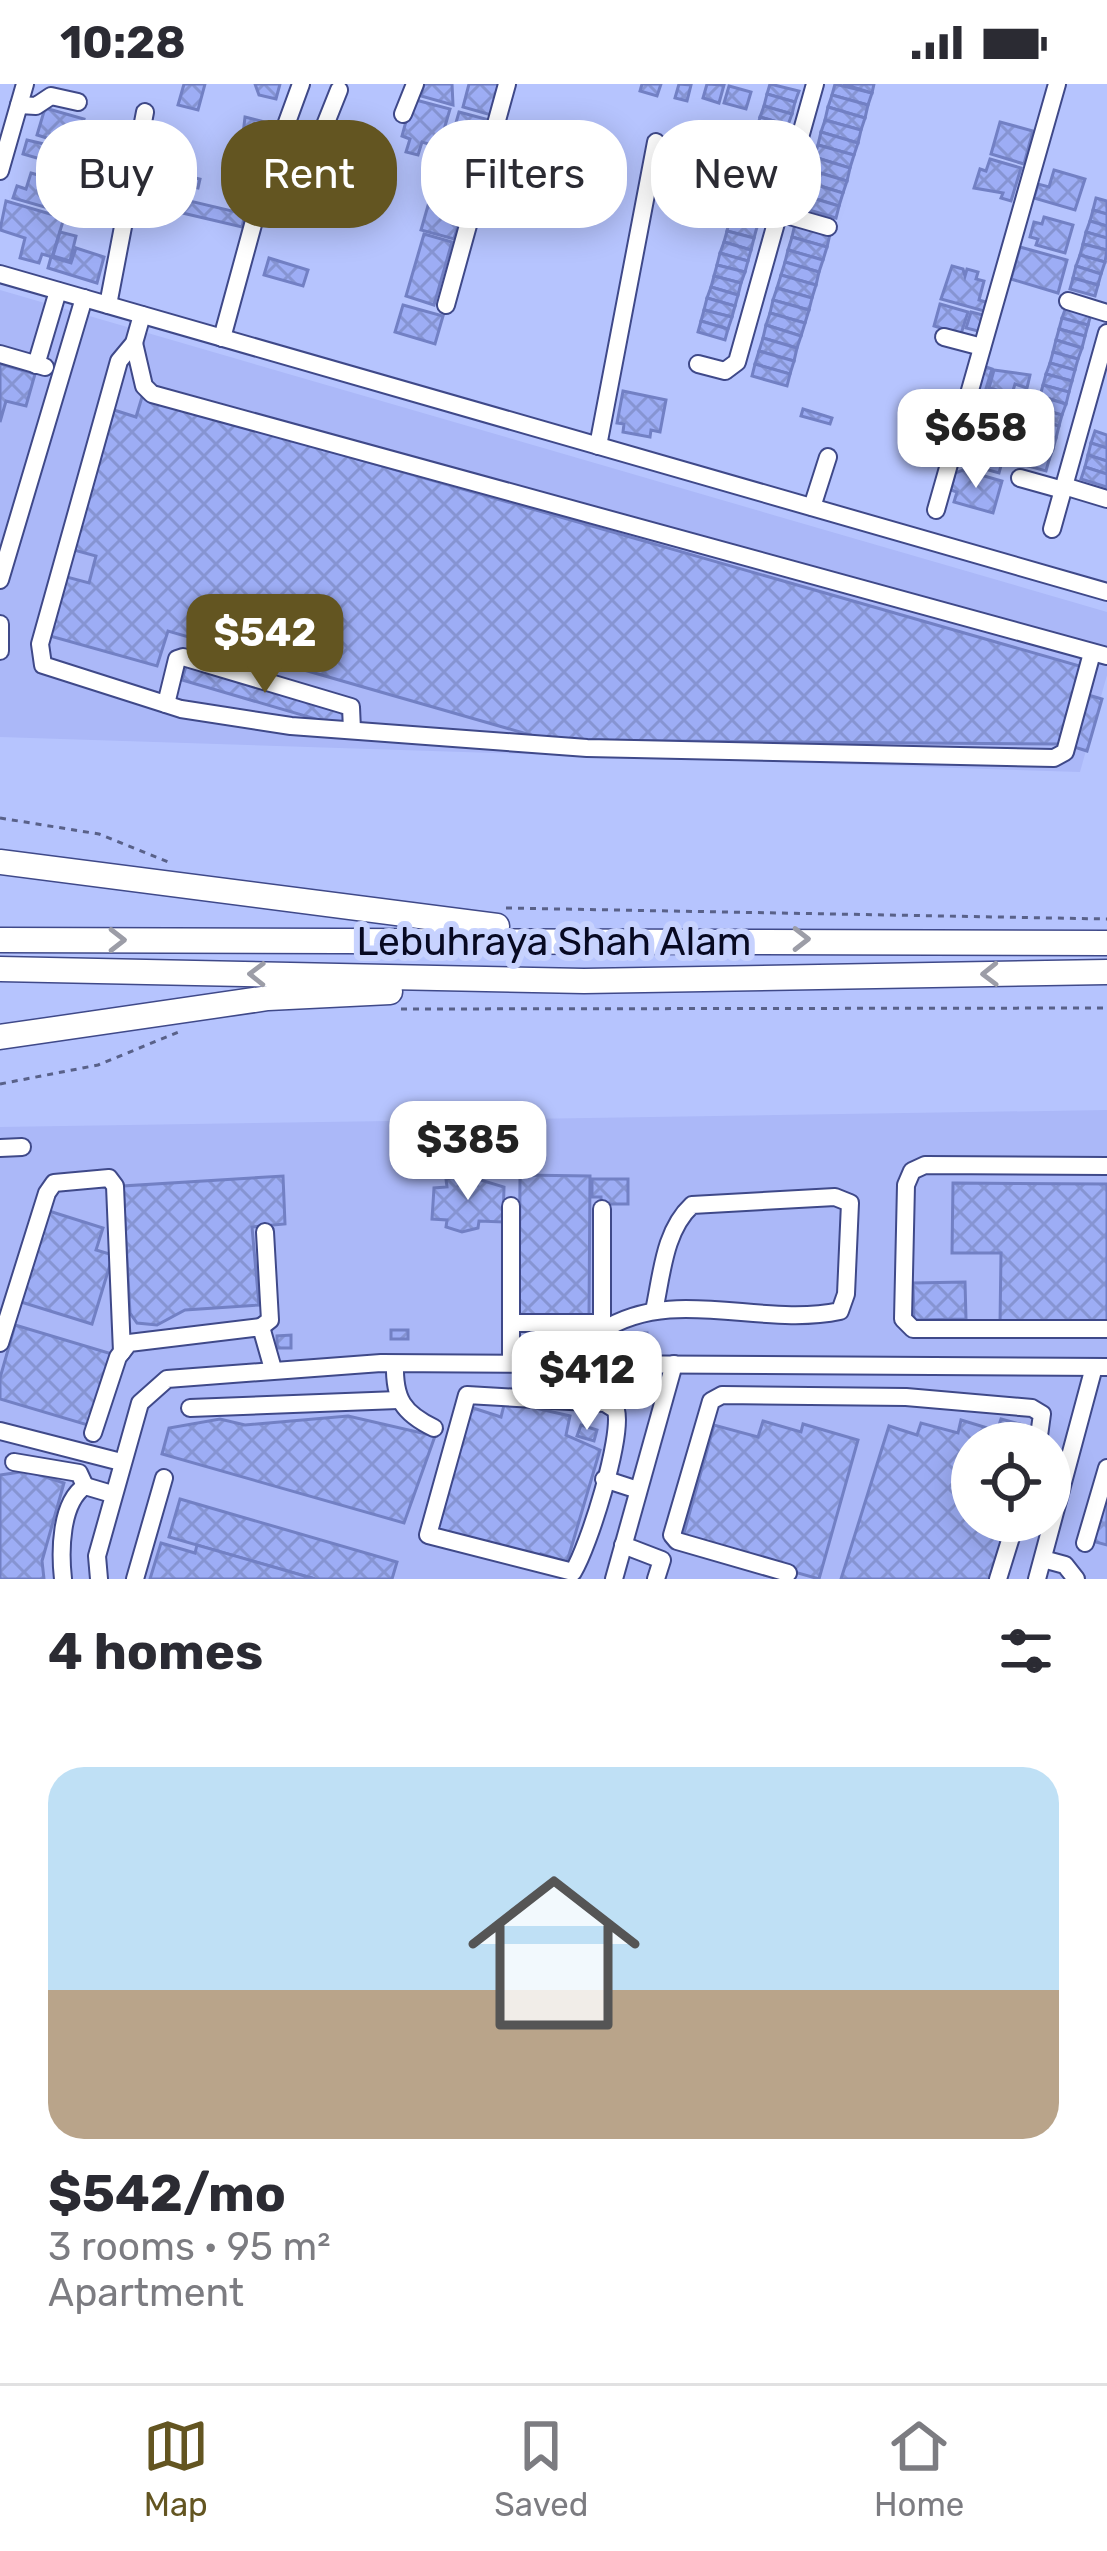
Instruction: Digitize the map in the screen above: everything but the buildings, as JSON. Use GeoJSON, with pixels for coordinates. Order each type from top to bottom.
{"type":"FeatureCollection","features":[{"type":"Feature","properties":{"kind":"highway"},"geometry":{"type":"LineString","coordinates":[[0,862],[626,938]]}},
{"type":"Feature","properties":{"kind":"highway","name":"Lebuhraya Shah Alam"},"geometry":{"type":"LineString","coordinates":[[0,940],[626,938],[1107,944]]}},
{"type":"Feature","properties":{"kind":"highway","name":"Lebuhraya Shah Alam"},"geometry":{"type":"LineString","coordinates":[[0,969],[584,981],[1107,973]]}},
{"type":"Feature","properties":{"kind":"highway"},"geometry":{"type":"LineString","coordinates":[[0,1037],[268,998],[584,981]]}},
{"type":"Feature","properties":{"kind":"street"},"geometry":{"type":"LineString","coordinates":[[1,165],[25,84]]}},
{"type":"Feature","properties":{"kind":"street"},"geometry":{"type":"LineString","coordinates":[[288,120],[301,84]]}},
{"type":"Feature","properties":{"kind":"street"},"geometry":{"type":"LineString","coordinates":[[403,114],[416,84]]}},
{"type":"Feature","properties":{"kind":"street"},"geometry":{"type":"LineString","coordinates":[[446,305],[507,84]]}},
{"type":"Feature","properties":{"kind":"street"},"geometry":{"type":"LineString","coordinates":[[805,120],[815,84]]}},
{"type":"Feature","properties":{"kind":"street"},"geometry":{"type":"LineString","coordinates":[[936,510],[1058,84]]}},
{"type":"Feature","properties":{"kind":"street"},"geometry":{"type":"LineString","coordinates":[[327,120],[339,91]]}},
{"type":"Feature","properties":{"kind":"street"},"geometry":{"type":"LineString","coordinates":[[19,105],[36,106],[56,96],[77,102]]}},
{"type":"Feature","properties":{"kind":"street"},"geometry":{"type":"LineString","coordinates":[[107,305],[146,112]]}},
{"type":"Feature","properties":{"kind":"street"},"geometry":{"type":"LineString","coordinates":[[598,446],[651,168]]}},
{"type":"Feature","properties":{"kind":"street"},"geometry":{"type":"LineString","coordinates":[[821,224],[828,227]]}},
{"type":"Feature","properties":{"kind":"street"},"geometry":{"type":"LineString","coordinates":[[222,338],[252,228]]}},
{"type":"Feature","properties":{"kind":"street"},"geometry":{"type":"LineString","coordinates":[[698,364],[725,371],[737,362],[775,228]]}},
{"type":"Feature","properties":{"kind":"street"},"geometry":{"type":"LineString","coordinates":[[0,274],[1107,592]]}},
{"type":"Feature","properties":{"kind":"street"},"geometry":{"type":"LineString","coordinates":[[36,364],[58,291]]}},
{"type":"Feature","properties":{"kind":"street"},"geometry":{"type":"LineString","coordinates":[[0,580],[84,298]]}},
{"type":"Feature","properties":{"kind":"street"},"geometry":{"type":"LineString","coordinates":[[1068,301],[1107,313]]}},
{"type":"Feature","properties":{"kind":"street"},"geometry":{"type":"LineString","coordinates":[[134,344],[144,386],[152,394],[1100,655],[1066,752],[1054,758],[610,749],[291,726],[166,704],[43,664],[38,657],[119,361],[134,344],[142,315]]}},
{"type":"Feature","properties":{"kind":"street"},"geometry":{"type":"LineString","coordinates":[[1052,529],[1107,333]]}},
{"type":"Feature","properties":{"kind":"street"},"geometry":{"type":"LineString","coordinates":[[944,337],[982,347]]}},
{"type":"Feature","properties":{"kind":"street"},"geometry":{"type":"LineString","coordinates":[[0,354],[62,372]]}},
{"type":"Feature","properties":{"kind":"street"},"geometry":{"type":"LineString","coordinates":[[812,507],[828,458]]}},
{"type":"Feature","properties":{"kind":"street"},"geometry":{"type":"LineString","coordinates":[[1020,478],[1107,499]]}},
{"type":"Feature","properties":{"kind":"street"},"geometry":{"type":"LineString","coordinates":[[0,624],[0,651]]}},
{"type":"Feature","properties":{"kind":"street"},"geometry":{"type":"LineString","coordinates":[[166,704],[177,659],[183,657],[351,706],[352,730]]}},
{"type":"Feature","properties":{"kind":"street"},"geometry":{"type":"LineString","coordinates":[[0,1148],[22,1147]]}},
{"type":"Feature","properties":{"kind":"street"},"geometry":{"type":"LineString","coordinates":[[1107,1166],[925,1165],[912,1172],[907,1185],[903,1319],[913,1329],[1107,1329]]}},
{"type":"Feature","properties":{"kind":"street"},"geometry":{"type":"LineString","coordinates":[[0,1343],[47,1193],[54,1183],[109,1178],[116,1186],[122,1352]]}},
{"type":"Feature","properties":{"kind":"street"},"geometry":{"type":"LineString","coordinates":[[511,1323],[602,1327],[628,1315],[654,1311],[814,1316],[839,1311],[845,1294],[850,1203],[836,1197],[692,1205],[678,1218],[654,1311]]}},
{"type":"Feature","properties":{"kind":"street"},"geometry":{"type":"LineString","coordinates":[[511,1206],[511,1362]]}},
{"type":"Feature","properties":{"kind":"street"},"geometry":{"type":"LineString","coordinates":[[602,1209],[603,1362]]}},
{"type":"Feature","properties":{"kind":"street"},"geometry":{"type":"LineString","coordinates":[[93,1433],[129,1343],[261,1328],[269,1320],[265,1232]]}},
{"type":"Feature","properties":{"kind":"street"},"geometry":{"type":"LineString","coordinates":[[261,1328],[272,1369]]}},
{"type":"Feature","properties":{"kind":"street"},"geometry":{"type":"LineString","coordinates":[[99,1579],[97,1556],[140,1403],[167,1379],[272,1369],[511,1362],[1100,1367],[1071,1446]]}},
{"type":"Feature","properties":{"kind":"street"},"geometry":{"type":"LineString","coordinates":[[394,1364],[398,1400],[410,1416],[434,1428]]}},
{"type":"Feature","properties":{"kind":"street"},"geometry":{"type":"LineString","coordinates":[[614,1579],[674,1364]]}},
{"type":"Feature","properties":{"kind":"street"},"geometry":{"type":"LineString","coordinates":[[467,1395],[605,1403],[616,1410],[619,1420],[604,1479],[574,1572],[428,1535],[467,1395]]}},
{"type":"Feature","properties":{"kind":"street"},"geometry":{"type":"LineString","coordinates":[[788,1573],[677,1541],[672,1535],[711,1401],[722,1395],[906,1397],[1032,1408],[1042,1414],[1041,1422]]}},
{"type":"Feature","properties":{"kind":"street"},"geometry":{"type":"LineString","coordinates":[[190,1408],[398,1400]]}},
{"type":"Feature","properties":{"kind":"street"},"geometry":{"type":"LineString","coordinates":[[0,1431],[121,1462]]}},
{"type":"Feature","properties":{"kind":"street"},"geometry":{"type":"LineString","coordinates":[[14,1462],[62,1467],[79,1473],[85,1486],[112,1494]]}},
{"type":"Feature","properties":{"kind":"street"},"geometry":{"type":"LineString","coordinates":[[1085,1543],[1107,1468]]}},
{"type":"Feature","properties":{"kind":"street"},"geometry":{"type":"LineString","coordinates":[[136,1579],[164,1478]]}},
{"type":"Feature","properties":{"kind":"street"},"geometry":{"type":"LineString","coordinates":[[604,1479],[638,1490]]}},
{"type":"Feature","properties":{"kind":"street"},"geometry":{"type":"LineString","coordinates":[[63,1579],[63,1532],[76,1492],[85,1486]]}},
{"type":"Feature","properties":{"kind":"street"},"geometry":{"type":"LineString","coordinates":[[998,1579],[1009,1542]]}},
{"type":"Feature","properties":{"kind":"street"},"geometry":{"type":"LineString","coordinates":[[1037,1579],[1046,1542]]}},
{"type":"Feature","properties":{"kind":"street"},"geometry":{"type":"LineString","coordinates":[[623,1545],[662,1560],[656,1579]]}},
{"type":"Feature","properties":{"kind":"street"},"geometry":{"type":"LineString","coordinates":[[1043,1559],[1065,1565],[1076,1579]]}},
{"type":"Feature","properties":{"kind":"path"},"geometry":{"type":"LineString","coordinates":[[0,818],[99,834],[185,868]]}},
{"type":"Feature","properties":{"kind":"path"},"geometry":{"type":"LineString","coordinates":[[499,908],[1107,919]]}},
{"type":"Feature","properties":{"kind":"path"},"geometry":{"type":"LineString","coordinates":[[384,1009],[1107,1008]]}},
{"type":"Feature","properties":{"kind":"path"},"geometry":{"type":"LineString","coordinates":[[0,1084],[98,1066],[185,1030]]}},
{"type":"Feature","properties":{"kind":"shaded area"},"geometry":{"type":"Polygon","coordinates":[[[0,290],[1107,612],[1107,675],[1080,772],[0,737],[0,290]]]}},
{"type":"Feature","properties":{"kind":"shaded area"},"geometry":{"type":"Polygon","coordinates":[[[1107,1110],[1107,1579],[0,1579],[0,1127],[1107,1110]]]}}]}
